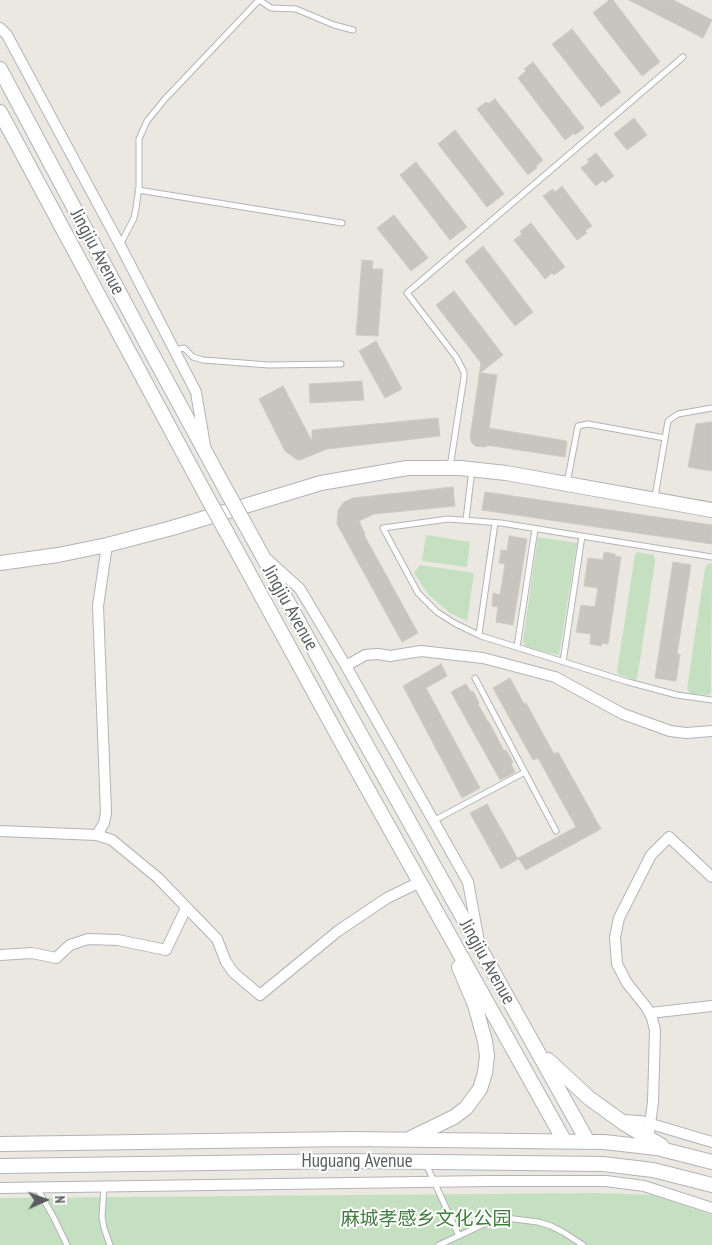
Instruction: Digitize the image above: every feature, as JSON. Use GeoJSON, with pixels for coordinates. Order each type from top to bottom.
{"type":"FeatureCollection","features":[{"type":"Feature","properties":{"kind":"street"},"geometry":{"type":"LineString","coordinates":[[0,28],[7,35],[120,245],[196,392],[206,454]]}},
{"type":"Feature","properties":{"kind":"street","name":"Jingjiu Avenue"},"geometry":{"type":"LineString","coordinates":[[0,69],[206,454],[588,1142]]}},
{"type":"Feature","properties":{"kind":"street","name":"Jingjiu Avenue"},"geometry":{"type":"LineString","coordinates":[[0,112],[207,497],[565,1142]]}},
{"type":"Feature","properties":{"kind":"street"},"geometry":{"type":"LineString","coordinates":[[0,563],[58,556],[107,545],[172,528],[320,483],[407,468],[472,469],[506,473],[712,510]]}},
{"type":"Feature","properties":{"kind":"street"},"geometry":{"type":"LineString","coordinates":[[97,835],[104,823],[106,813],[98,606],[107,545]]}},
{"type":"Feature","properties":{"kind":"street"},"geometry":{"type":"LineString","coordinates":[[260,552],[300,589],[346,666],[468,882],[481,950]]}},
{"type":"Feature","properties":{"kind":"street"},"geometry":{"type":"LineString","coordinates":[[346,666],[365,655],[378,654],[390,656],[421,651],[483,658],[555,677],[623,714],[670,731],[686,733],[712,731]]}},
{"type":"Feature","properties":{"kind":"street"},"geometry":{"type":"LineString","coordinates":[[0,831],[97,835],[112,840],[158,878],[217,939],[226,962],[234,973],[260,995],[338,931],[387,898],[420,882]]}},
{"type":"Feature","properties":{"kind":"street"},"geometry":{"type":"LineString","coordinates":[[648,1138],[653,1102],[655,1030],[650,1013],[626,983],[617,964],[615,937],[622,909],[651,855],[669,837],[712,877]]}},
{"type":"Feature","properties":{"kind":"street"},"geometry":{"type":"LineString","coordinates":[[0,954],[32,953],[56,958],[70,945],[88,939],[118,940],[166,950],[186,908]]}},
{"type":"Feature","properties":{"kind":"street"},"geometry":{"type":"LineString","coordinates":[[406,1140],[454,1117],[466,1108],[480,1089],[485,1073],[487,1056],[485,1041],[475,1005],[436,911]]}},
{"type":"Feature","properties":{"kind":"street"},"geometry":{"type":"LineString","coordinates":[[650,1013],[712,1006]]}},
{"type":"Feature","properties":{"kind":"street"},"geometry":{"type":"LineString","coordinates":[[531,1039],[570,1082],[618,1120],[671,1151]]}},
{"type":"Feature","properties":{"kind":"street"},"geometry":{"type":"LineString","coordinates":[[618,1120],[641,1121],[712,1142]]}},
{"type":"Feature","properties":{"kind":"street","name":"Huguang Avenue"},"geometry":{"type":"LineString","coordinates":[[0,1144],[349,1139],[588,1142],[632,1145],[671,1151],[712,1162]]}},
{"type":"Feature","properties":{"kind":"street","name":"Huguang Avenue"},"geometry":{"type":"LineString","coordinates":[[0,1166],[349,1161],[603,1164],[653,1170],[712,1185]]}},
{"type":"Feature","properties":{"kind":"street"},"geometry":{"type":"LineString","coordinates":[[0,1188],[606,1181],[644,1186],[712,1208]]}},
{"type":"Feature","properties":{"kind":"lane"},"geometry":{"type":"LineString","coordinates":[[120,245],[134,218],[138,190],[139,139],[151,115],[259,0],[271,8],[296,9],[334,25],[353,30]]}},
{"type":"Feature","properties":{"kind":"lane"},"geometry":{"type":"LineString","coordinates":[[450,468],[464,372],[456,357],[407,293],[683,56]]}},
{"type":"Feature","properties":{"kind":"lane"},"geometry":{"type":"LineString","coordinates":[[138,190],[342,223]]}},
{"type":"Feature","properties":{"kind":"lane"},"geometry":{"type":"LineString","coordinates":[[175,351],[184,348],[193,357],[203,360],[269,365],[341,364]]}},
{"type":"Feature","properties":{"kind":"lane"},"geometry":{"type":"LineString","coordinates":[[654,499],[668,421],[678,414],[712,408]]}},
{"type":"Feature","properties":{"kind":"lane"},"geometry":{"type":"LineString","coordinates":[[567,484],[578,426],[588,424],[665,438]]}},
{"type":"Feature","properties":{"kind":"lane"},"geometry":{"type":"LineString","coordinates":[[466,520],[472,469]]}},
{"type":"Feature","properties":{"kind":"lane"},"geometry":{"type":"LineString","coordinates":[[712,557],[466,520],[448,519],[383,528],[418,593],[446,619],[479,634],[628,682],[712,700]]}},
{"type":"Feature","properties":{"kind":"lane"},"geometry":{"type":"LineString","coordinates":[[479,634],[495,523]]}},
{"type":"Feature","properties":{"kind":"lane"},"geometry":{"type":"LineString","coordinates":[[517,647],[535,529]]}},
{"type":"Feature","properties":{"kind":"lane"},"geometry":{"type":"LineString","coordinates":[[563,662],[582,536]]}},
{"type":"Feature","properties":{"kind":"lane"},"geometry":{"type":"LineString","coordinates":[[474,678],[556,831]]}},
{"type":"Feature","properties":{"kind":"lane"},"geometry":{"type":"LineString","coordinates":[[434,821],[525,772]]}},
{"type":"Feature","properties":{"kind":"lane"},"geometry":{"type":"LineString","coordinates":[[425,1162],[459,1236]]}},
{"type":"Feature","properties":{"kind":"lane"},"geometry":{"type":"LineString","coordinates":[[104,1186],[102,1217],[110,1245]]}},
{"type":"Feature","properties":{"kind":"lane"},"geometry":{"type":"LineString","coordinates":[[36,1187],[67,1245]]}},
{"type":"Feature","properties":{"kind":"lane"},"geometry":{"type":"LineString","coordinates":[[439,1245],[495,1219],[517,1218],[551,1226],[583,1245]]}},
{"type":"Feature","properties":{"kind":"green space"},"geometry":{"type":"Polygon","coordinates":[[[426,535],[470,542],[467,567],[422,561],[426,535]]]}},
{"type":"Feature","properties":{"kind":"green space"},"geometry":{"type":"Polygon","coordinates":[[[538,537],[577,543],[559,655],[532,649],[525,646],[523,641],[538,537]]]}},
{"type":"Feature","properties":{"kind":"green space"},"geometry":{"type":"Polygon","coordinates":[[[637,552],[654,555],[655,562],[637,679],[634,680],[618,674],[617,671],[637,552]]]}},
{"type":"Feature","properties":{"kind":"green space"},"geometry":{"type":"Polygon","coordinates":[[[712,563],[711,693],[708,695],[691,694],[687,689],[705,568],[708,564],[712,563]]]}},
{"type":"Feature","properties":{"kind":"green space"},"geometry":{"type":"Polygon","coordinates":[[[420,565],[474,573],[467,621],[450,613],[428,594],[414,573],[420,565]]]}},
{"type":"Feature","properties":{"kind":"green space","name":"麻城孝感乡文化公园"},"geometry":{"type":"Polygon","coordinates":[[[597,1193],[652,1195],[712,1215],[712,1245],[0,1245],[0,1198],[597,1193]]]}},
{"type":"Feature","properties":{"kind":"building"},"geometry":{"type":"Polygon","coordinates":[[[609,0],[613,0],[660,62],[642,76],[593,13],[609,0]]]}},
{"type":"Feature","properties":{"kind":"building"},"geometry":{"type":"Polygon","coordinates":[[[629,0],[673,0],[712,20],[703,38],[629,0]]]}},
{"type":"Feature","properties":{"kind":"building"},"geometry":{"type":"Polygon","coordinates":[[[572,29],[621,92],[601,107],[552,44],[572,29]]]}},
{"type":"Feature","properties":{"kind":"building"},"geometry":{"type":"Polygon","coordinates":[[[533,62],[584,128],[565,140],[518,78],[526,71],[524,69],[533,62]]]}},
{"type":"Feature","properties":{"kind":"building"},"geometry":{"type":"Polygon","coordinates":[[[495,99],[543,160],[528,175],[477,109],[486,102],[488,104],[495,99]]]}},
{"type":"Feature","properties":{"kind":"building"},"geometry":{"type":"Polygon","coordinates":[[[634,118],[647,135],[627,150],[614,134],[634,118]]]}},
{"type":"Feature","properties":{"kind":"building"},"geometry":{"type":"Polygon","coordinates":[[[455,130],[504,194],[487,207],[438,144],[455,130]]]}},
{"type":"Feature","properties":{"kind":"building"},"geometry":{"type":"Polygon","coordinates":[[[596,153],[614,176],[605,183],[603,180],[596,186],[581,168],[596,153]]]}},
{"type":"Feature","properties":{"kind":"building"},"geometry":{"type":"Polygon","coordinates":[[[416,162],[467,227],[450,240],[400,175],[416,162]]]}},
{"type":"Feature","properties":{"kind":"building"},"geometry":{"type":"Polygon","coordinates":[[[562,186],[592,226],[585,231],[587,233],[577,240],[543,196],[553,189],[555,192],[562,186]]]}},
{"type":"Feature","properties":{"kind":"building"},"geometry":{"type":"Polygon","coordinates":[[[394,215],[428,258],[411,271],[377,228],[394,215]]]}},
{"type":"Feature","properties":{"kind":"building"},"geometry":{"type":"Polygon","coordinates":[[[531,223],[565,267],[554,275],[552,273],[545,279],[514,240],[522,234],[520,231],[531,223]]]}},
{"type":"Feature","properties":{"kind":"building"},"geometry":{"type":"Polygon","coordinates":[[[483,246],[533,312],[515,326],[465,261],[483,246]]]}},
{"type":"Feature","properties":{"kind":"building"},"geometry":{"type":"Polygon","coordinates":[[[362,260],[373,261],[372,269],[383,269],[378,336],[356,335],[362,260]]]}},
{"type":"Feature","properties":{"kind":"building"},"geometry":{"type":"Polygon","coordinates":[[[454,291],[503,355],[480,373],[497,375],[489,428],[567,441],[565,457],[486,445],[486,447],[475,446],[472,443],[470,438],[481,363],[436,305],[454,291]]]}},
{"type":"Feature","properties":{"kind":"building"},"geometry":{"type":"Polygon","coordinates":[[[376,341],[402,389],[385,398],[359,351],[376,341]]]}},
{"type":"Feature","properties":{"kind":"building"},"geometry":{"type":"Polygon","coordinates":[[[362,381],[364,400],[310,403],[309,384],[362,381]]]}},
{"type":"Feature","properties":{"kind":"building"},"geometry":{"type":"Polygon","coordinates":[[[283,386],[312,441],[312,430],[438,418],[440,436],[327,449],[300,460],[296,459],[285,451],[259,399],[283,386]]]}},
{"type":"Feature","properties":{"kind":"building"},"geometry":{"type":"Polygon","coordinates":[[[712,422],[712,471],[688,467],[696,424],[712,422]]]}},
{"type":"Feature","properties":{"kind":"building"},"geometry":{"type":"Polygon","coordinates":[[[453,487],[455,506],[374,514],[359,521],[364,535],[418,633],[402,642],[337,524],[338,510],[344,502],[353,498],[453,487]]]}},
{"type":"Feature","properties":{"kind":"building"},"geometry":{"type":"Polygon","coordinates":[[[485,492],[712,525],[712,544],[482,510],[485,492]]]}},
{"type":"Feature","properties":{"kind":"building"},"geometry":{"type":"Polygon","coordinates":[[[509,536],[527,539],[513,625],[496,622],[498,607],[492,606],[493,593],[500,595],[505,564],[499,563],[501,550],[507,551],[509,536]]]}},
{"type":"Feature","properties":{"kind":"building"},"geometry":{"type":"Polygon","coordinates":[[[604,552],[621,557],[608,644],[602,643],[601,646],[590,644],[591,634],[576,632],[581,605],[595,607],[598,588],[584,586],[588,558],[603,560],[604,552]]]}},
{"type":"Feature","properties":{"kind":"building"},"geometry":{"type":"Polygon","coordinates":[[[673,562],[691,565],[677,654],[680,654],[676,681],[655,678],[673,562]]]}},
{"type":"Feature","properties":{"kind":"building"},"geometry":{"type":"Polygon","coordinates":[[[441,664],[447,676],[426,688],[480,788],[462,798],[403,686],[441,664]]]}},
{"type":"Feature","properties":{"kind":"building"},"geometry":{"type":"Polygon","coordinates":[[[510,678],[554,754],[558,752],[601,829],[526,870],[518,858],[576,827],[538,758],[533,760],[493,688],[510,678]]]}},
{"type":"Feature","properties":{"kind":"building"},"geometry":{"type":"Polygon","coordinates":[[[466,684],[471,692],[473,691],[478,704],[504,751],[506,750],[513,762],[511,764],[515,772],[500,780],[451,692],[466,684]]]}},
{"type":"Feature","properties":{"kind":"building"},"geometry":{"type":"Polygon","coordinates":[[[487,804],[518,859],[501,869],[470,813],[487,804]]]}}]}
